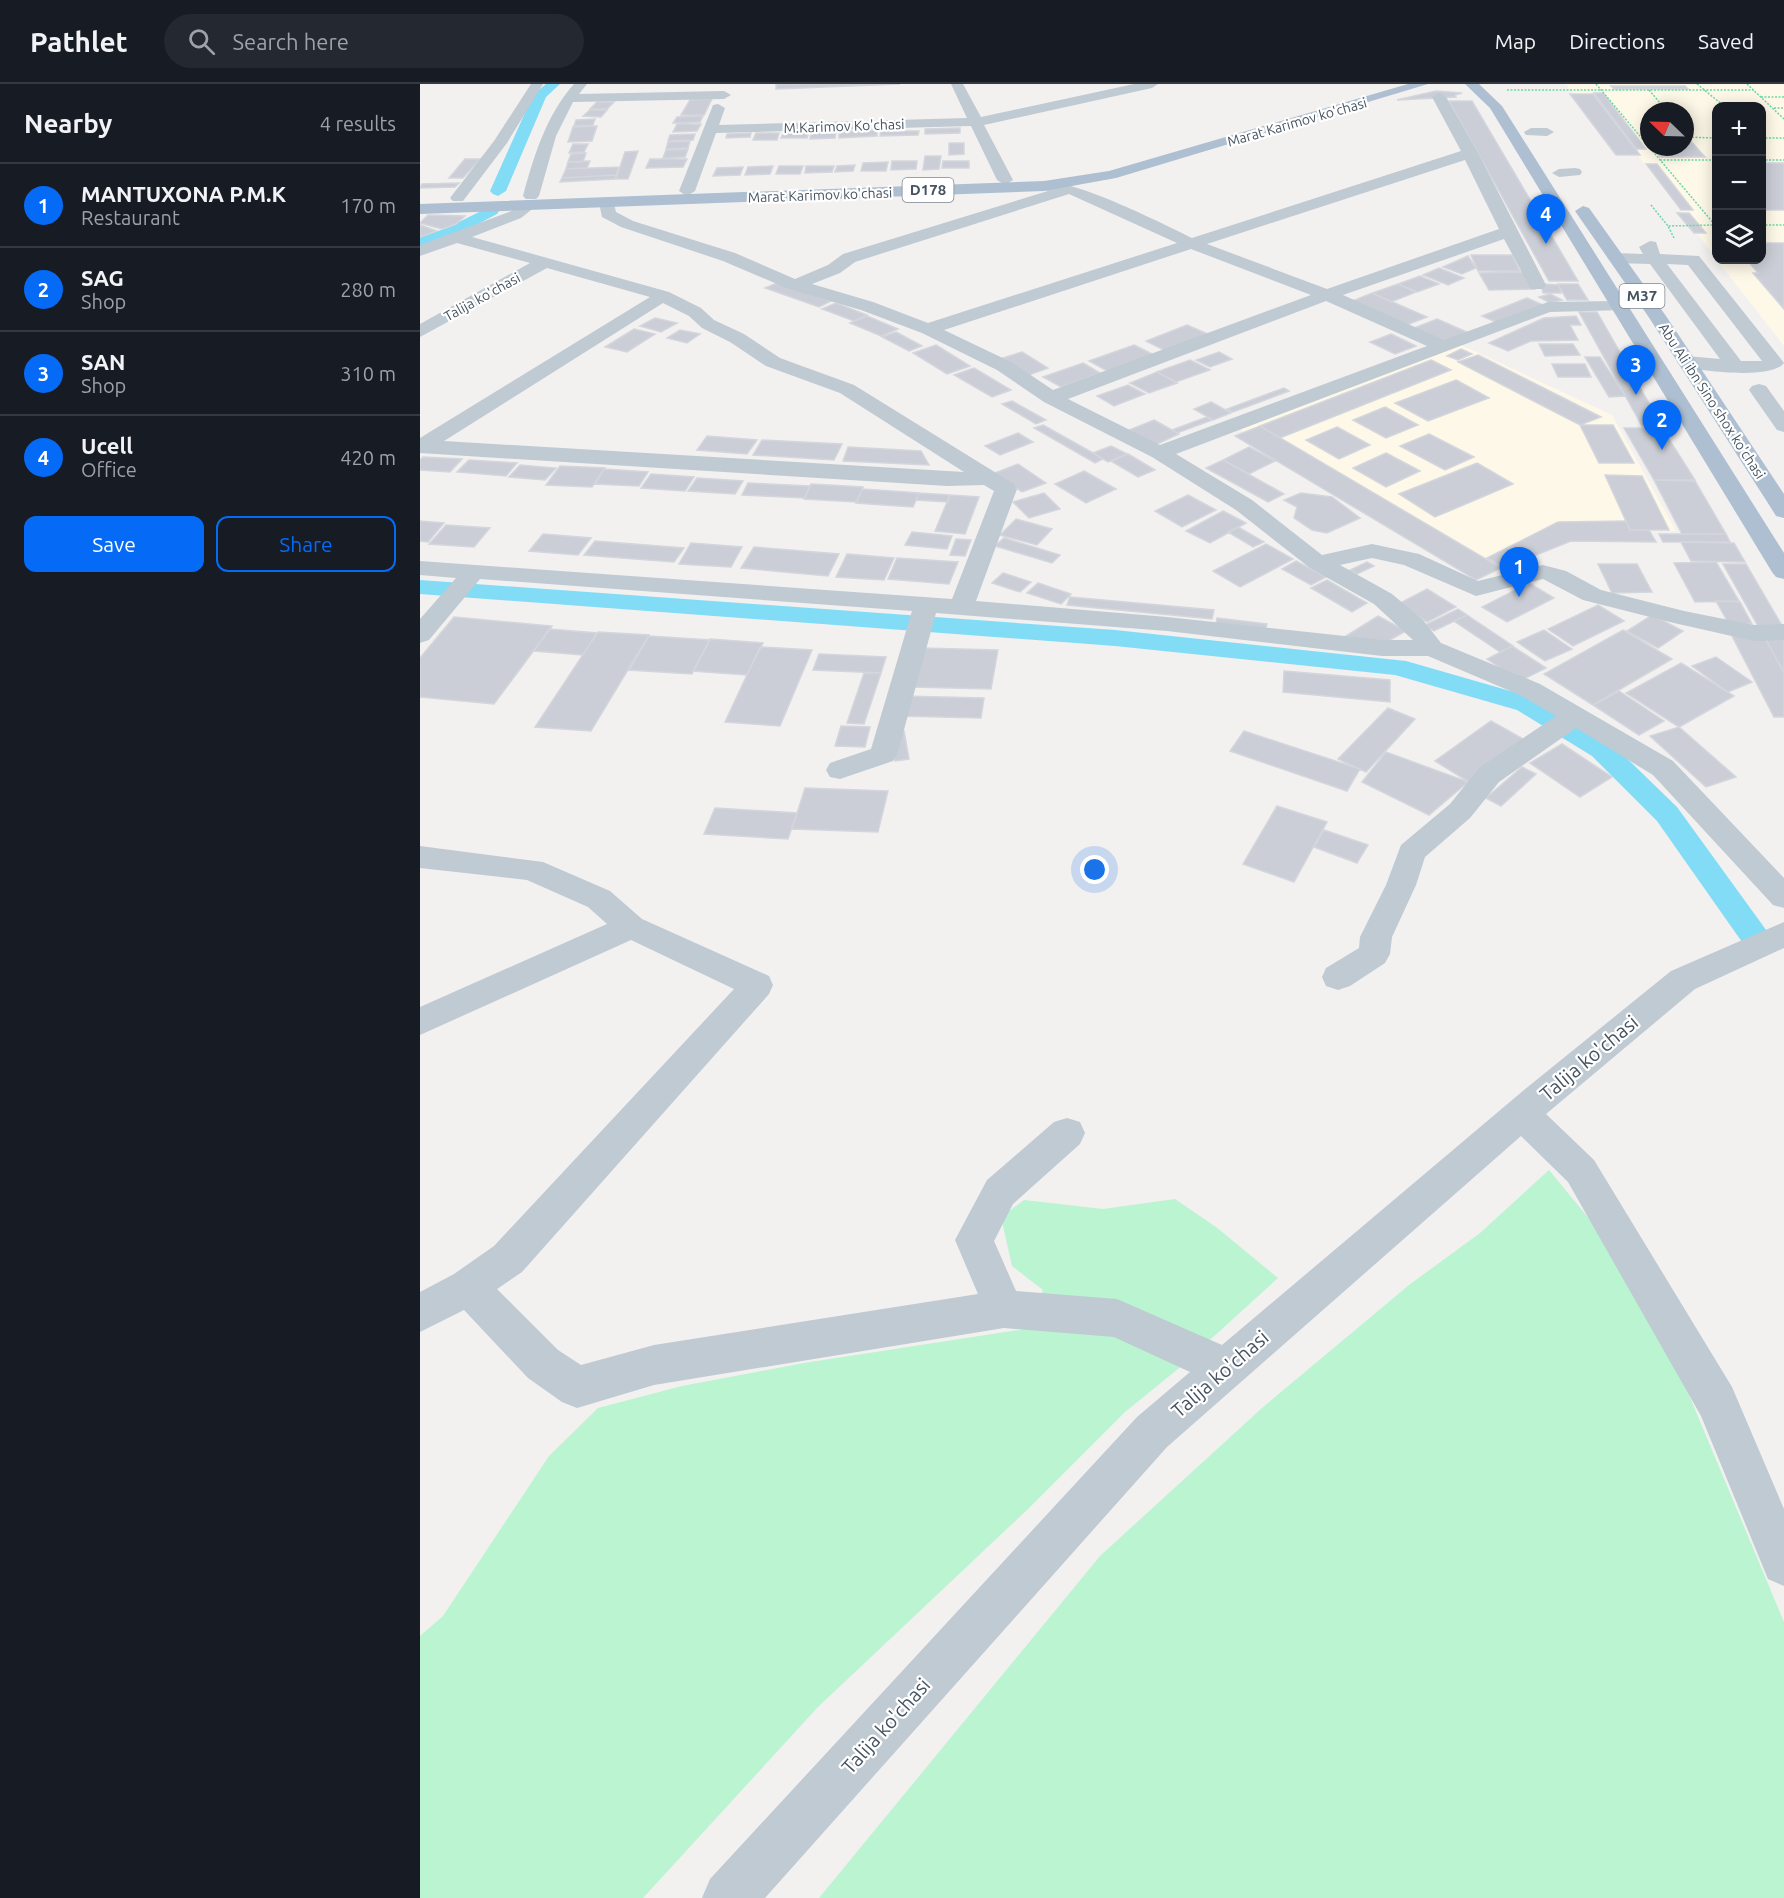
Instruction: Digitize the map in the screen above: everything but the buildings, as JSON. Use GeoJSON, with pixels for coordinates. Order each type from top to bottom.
{"type":"FeatureCollection","features":[{"type":"Feature","properties":{"kind":"main road","name":"Marat Karimov ko'chasi"},"geometry":{"type":"LineString","coordinates":[[420,200],[458,198],[607,203],[1044,186],[1111,175],[1402,86]]}},
{"type":"Feature","properties":{"kind":"main road","name":"Marat Karimov ko'chasi"},"geometry":{"type":"LineString","coordinates":[[420,209],[687,191],[1005,180],[1084,170],[1402,86]]}},
{"type":"Feature","properties":{"kind":"main road"},"geometry":{"type":"LineString","coordinates":[[1402,86],[1463,89]]}},
{"type":"Feature","properties":{"kind":"main road","name":"Abu Ali ibn Sino shox ko'chasi"},"geometry":{"type":"LineString","coordinates":[[1463,89],[1499,98],[1542,142],[1567,173],[1615,258],[1687,362],[1784,511]]}},
{"type":"Feature","properties":{"kind":"main road","name":"Abu Ali ibn Sino shox ko'chasi"},"geometry":{"type":"LineString","coordinates":[[1499,98],[1618,306],[1784,572]]}},
{"type":"Feature","properties":{"kind":"street"},"geometry":{"type":"LineString","coordinates":[[458,198],[500,143],[537,84]]}},
{"type":"Feature","properties":{"kind":"street"},"geometry":{"type":"LineString","coordinates":[[420,251],[515,215],[530,201],[541,158],[567,98],[581,84]]}},
{"type":"Feature","properties":{"kind":"street"},"geometry":{"type":"LineString","coordinates":[[957,84],[1005,180]]}},
{"type":"Feature","properties":{"kind":"street","name":"M.Karimov Ko'chasi"},"geometry":{"type":"LineString","coordinates":[[709,129],[978,122],[1152,84]]}},
{"type":"Feature","properties":{"kind":"street"},"geometry":{"type":"LineString","coordinates":[[567,98],[727,89],[709,129],[687,191]]}},
{"type":"Feature","properties":{"kind":"street"},"geometry":{"type":"LineString","coordinates":[[1439,97],[1471,153],[1507,232],[1537,285]]}},
{"type":"Feature","properties":{"kind":"street"},"geometry":{"type":"LineString","coordinates":[[928,330],[1471,153]]}},
{"type":"Feature","properties":{"kind":"street"},"geometry":{"type":"LineString","coordinates":[[1044,186],[1070,189],[1190,243],[1328,294],[1442,346]]}},
{"type":"Feature","properties":{"kind":"street"},"geometry":{"type":"LineString","coordinates":[[795,285],[834,269],[849,258],[1070,189]]}},
{"type":"Feature","properties":{"kind":"street"},"geometry":{"type":"LineString","coordinates":[[607,203],[608,214],[627,224],[729,257],[795,285],[867,306],[928,330],[1004,366],[1051,398],[1159,453],[1244,505],[1318,563],[1383,599],[1414,625],[1432,648]]}},
{"type":"Feature","properties":{"kind":"street"},"geometry":{"type":"LineString","coordinates":[[1051,398],[1328,294],[1507,232]]}},
{"type":"Feature","properties":{"kind":"street"},"geometry":{"type":"LineString","coordinates":[[458,238],[543,263],[606,277],[663,297],[695,312],[708,324],[737,338],[773,362],[847,389],[1006,489],[961,607]]}},
{"type":"Feature","properties":{"kind":"street"},"geometry":{"type":"LineString","coordinates":[[1615,258],[1653,257],[1693,260],[1774,363],[1758,368],[1687,362]]}},
{"type":"Feature","properties":{"kind":"street"},"geometry":{"type":"LineString","coordinates":[[1653,257],[1735,366]]}},
{"type":"Feature","properties":{"kind":"street","name":"Talija ko'chasi"},"geometry":{"type":"LineString","coordinates":[[420,331],[543,263]]}},
{"type":"Feature","properties":{"kind":"street"},"geometry":{"type":"LineString","coordinates":[[421,447],[663,297]]}},
{"type":"Feature","properties":{"kind":"street"},"geometry":{"type":"LineString","coordinates":[[1159,453],[1548,307],[1618,306]]}},
{"type":"Feature","properties":{"kind":"street"},"geometry":{"type":"LineString","coordinates":[[1759,390],[1784,426]]}},
{"type":"Feature","properties":{"kind":"street"},"geometry":{"type":"LineString","coordinates":[[421,447],[935,478],[989,478]]}},
{"type":"Feature","properties":{"kind":"street"},"geometry":{"type":"LineString","coordinates":[[1318,563],[1372,551],[1411,559],[1476,589],[1544,572],[1558,576],[1592,595],[1754,633],[1784,632]]}},
{"type":"Feature","properties":{"kind":"street"},"geometry":{"type":"LineString","coordinates":[[420,568],[926,604],[1167,624],[1382,648],[1432,648],[1531,690],[1663,768],[1784,897]]}},
{"type":"Feature","properties":{"kind":"street"},"geometry":{"type":"LineString","coordinates":[[420,635],[474,572]]}},
{"type":"Feature","properties":{"kind":"street"},"geometry":{"type":"LineString","coordinates":[[840,770],[883,755],[926,604]]}},
{"type":"Feature","properties":{"kind":"street"},"geometry":{"type":"LineString","coordinates":[[1338,977],[1374,954],[1376,937],[1401,885],[1412,852],[1460,811],[1490,775],[1575,716]]}},
{"type":"Feature","properties":{"kind":"street"},"geometry":{"type":"LineString","coordinates":[[420,857],[532,870],[599,898],[631,927],[757,985],[508,1259],[468,1287],[420,1313]]}},
{"type":"Feature","properties":{"kind":"street"},"geometry":{"type":"LineString","coordinates":[[420,1022],[631,927]]}},
{"type":"Feature","properties":{"kind":"street","name":"Talija ko'chasi"},"geometry":{"type":"LineString","coordinates":[[729,1898],[1152,1432],[1522,1114],[1683,980],[1784,934]]}},
{"type":"Feature","properties":{"kind":"street"},"geometry":{"type":"LineString","coordinates":[[1522,1114],[1581,1172],[1717,1402],[1784,1563]]}},
{"type":"Feature","properties":{"kind":"street"},"geometry":{"type":"LineString","coordinates":[[1004,1309],[975,1240],[1000,1192],[1067,1133]]}},
{"type":"Feature","properties":{"kind":"street"},"geometry":{"type":"LineString","coordinates":[[468,1287],[543,1365],[577,1387],[654,1365],[1004,1309],[1117,1318],[1226,1368]]}},
{"type":"Feature","properties":{"kind":"path"},"geometry":{"type":"LineString","coordinates":[[1596,84],[1640,136]]}},
{"type":"Feature","properties":{"kind":"path"},"geometry":{"type":"LineString","coordinates":[[1696,84],[1707,90],[1720,102]]}},
{"type":"Feature","properties":{"kind":"path"},"geometry":{"type":"LineString","coordinates":[[1748,84],[1784,119]]}},
{"type":"Feature","properties":{"kind":"path"},"geometry":{"type":"LineString","coordinates":[[1499,98],[1601,90],[1754,90]]}},
{"type":"Feature","properties":{"kind":"path"},"geometry":{"type":"LineString","coordinates":[[1649,90],[1659,102]]}},
{"type":"Feature","properties":{"kind":"path"},"geometry":{"type":"LineString","coordinates":[[1761,97],[1784,97]]}},
{"type":"Feature","properties":{"kind":"path"},"geometry":{"type":"LineString","coordinates":[[1773,108],[1784,108]]}},
{"type":"Feature","properties":{"kind":"path"},"geometry":{"type":"LineString","coordinates":[[1694,137],[1712,138]]}},
{"type":"Feature","properties":{"kind":"path"},"geometry":{"type":"LineString","coordinates":[[1766,138],[1784,138]]}},
{"type":"Feature","properties":{"kind":"path"},"geometry":{"type":"LineString","coordinates":[[1656,156],[1712,220]]}},
{"type":"Feature","properties":{"kind":"path"},"geometry":{"type":"LineString","coordinates":[[1659,160],[1712,160]]}},
{"type":"Feature","properties":{"kind":"path"},"geometry":{"type":"LineString","coordinates":[[1766,160],[1784,160]]}},
{"type":"Feature","properties":{"kind":"path"},"geometry":{"type":"LineString","coordinates":[[1651,205],[1668,226]]}},
{"type":"Feature","properties":{"kind":"path"},"geometry":{"type":"LineString","coordinates":[[1766,225],[1784,225]]}},
{"type":"Feature","properties":{"kind":"shaded area"},"geometry":{"type":"Polygon","coordinates":[[[1566,84],[1784,84],[1784,346],[1720,264],[1766,264],[1766,102],[1712,102],[1712,253],[1636,153],[1619,153],[1566,84]]]}},
{"type":"Feature","properties":{"kind":"shaded area"},"geometry":{"type":"Polygon","coordinates":[[[1459,344],[1612,415],[1676,531],[1560,531],[1473,569],[1233,425],[1459,344]]]}},
{"type":"Feature","properties":{"kind":"green space"},"geometry":{"type":"Polygon","coordinates":[[[1549,1170],[1610,1244],[1689,1395],[1784,1622],[1784,1898],[819,1898],[1100,1556],[1262,1408],[1409,1285],[1480,1233],[1549,1170]]]}},
{"type":"Feature","properties":{"kind":"green space"},"geometry":{"type":"Polygon","coordinates":[[[1175,1199],[1216,1227],[1278,1278],[1178,1369],[1125,1412],[1028,1509],[818,1707],[643,1898],[420,1898],[420,1636],[443,1616],[549,1456],[598,1408],[682,1386],[804,1363],[1025,1329],[1043,1290],[1012,1266],[1001,1217],[1024,1200],[1103,1209],[1175,1199]]]}},
{"type":"Feature","properties":{"kind":"waterway"},"geometry":{"type":"LineString","coordinates":[[498,191],[540,95],[554,84]]}},
{"type":"Feature","properties":{"kind":"waterway"},"geometry":{"type":"LineString","coordinates":[[420,242],[453,231],[491,211]]}},
{"type":"Feature","properties":{"kind":"waterway"},"geometry":{"type":"LineString","coordinates":[[420,587],[1115,638],[1397,667],[1526,704],[1602,750],[1667,814],[1753,934]]}},
{"type":"Feature","properties":{"kind":"place","name":"Ucell"},"geometry":{"type":"Point","coordinates":[1546,244]}},
{"type":"Feature","properties":{"kind":"place","name":"SAN"},"geometry":{"type":"Point","coordinates":[1636,395]}},
{"type":"Feature","properties":{"kind":"place","name":"SAG"},"geometry":{"type":"Point","coordinates":[1662,450]}},
{"type":"Feature","properties":{"kind":"place","name":"MANTUXONA P.M.K"},"geometry":{"type":"Point","coordinates":[1519,597]}}]}
